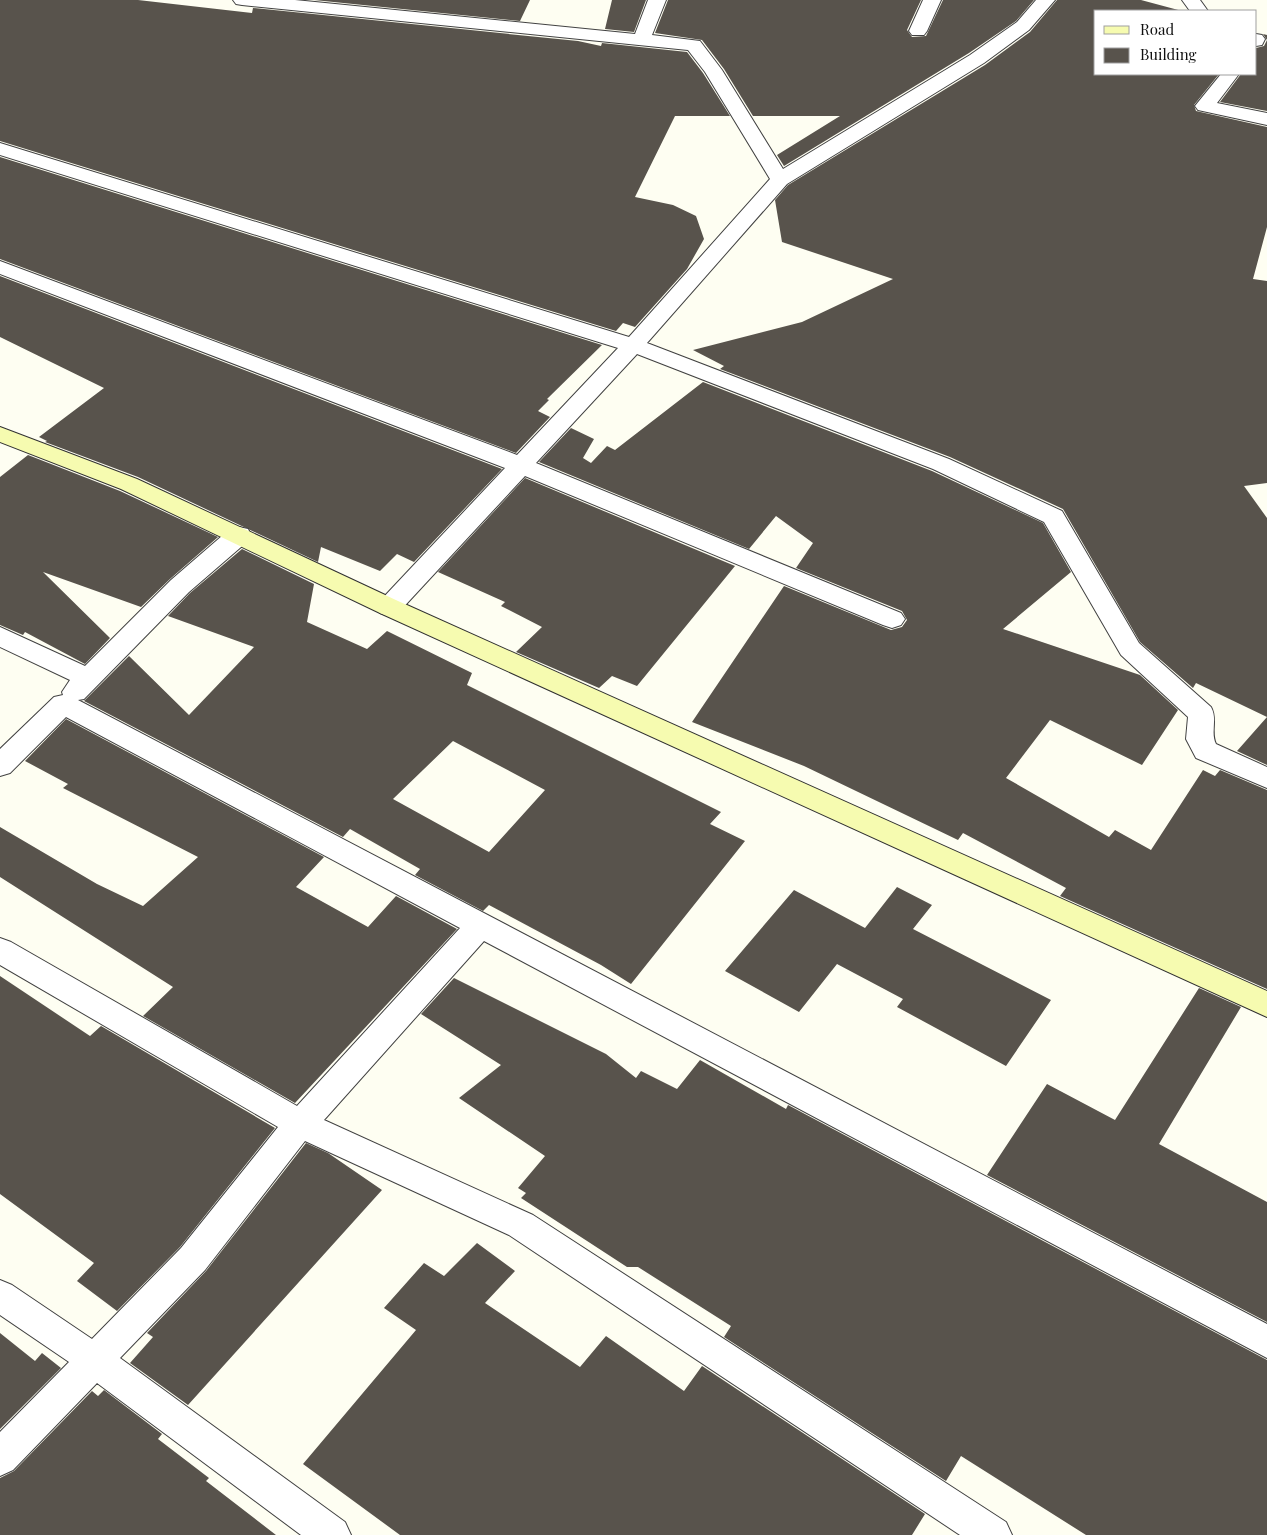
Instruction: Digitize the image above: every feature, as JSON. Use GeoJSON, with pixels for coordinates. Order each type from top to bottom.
{"type":"FeatureCollection","features":[{"type":"Feature","properties":{"kind":"street"},"geometry":{"type":"LineString","coordinates":[[242,0],[694,45],[713,70],[780,180]]}},
{"type":"Feature","properties":{"kind":"street"},"geometry":{"type":"LineString","coordinates":[[642,39],[656,0]]}},
{"type":"Feature","properties":{"kind":"street"},"geometry":{"type":"LineString","coordinates":[[918,31],[932,0]]}},
{"type":"Feature","properties":{"kind":"street"},"geometry":{"type":"LineString","coordinates":[[389,607],[633,345],[780,180],[977,59],[1024,26],[1046,0]]}},
{"type":"Feature","properties":{"kind":"street"},"geometry":{"type":"LineString","coordinates":[[1229,75],[1205,106],[1267,119]]}},
{"type":"Feature","properties":{"kind":"street"},"geometry":{"type":"LineString","coordinates":[[0,149],[633,345],[940,464],[1053,517],[1130,649],[1202,714],[1200,739],[1206,751],[1267,778]]}},
{"type":"Feature","properties":{"kind":"street"},"geometry":{"type":"LineString","coordinates":[[0,267],[520,465],[892,619]]}},
{"type":"Feature","properties":{"kind":"street"},"geometry":{"type":"LineString","coordinates":[[0,434],[129,484],[389,607],[1267,1005]]}},
{"type":"Feature","properties":{"kind":"street"},"geometry":{"type":"LineString","coordinates":[[0,766],[180,586],[238,535]]}},
{"type":"Feature","properties":{"kind":"street"},"geometry":{"type":"LineString","coordinates":[[0,636],[88,678]]}},
{"type":"Feature","properties":{"kind":"street"},"geometry":{"type":"LineString","coordinates":[[63,704],[1267,1342]]}},
{"type":"Feature","properties":{"kind":"street"},"geometry":{"type":"LineString","coordinates":[[0,1458],[96,1362],[193,1259],[300,1124],[480,926]]}},
{"type":"Feature","properties":{"kind":"street"},"geometry":{"type":"LineString","coordinates":[[0,950],[300,1124],[521,1225],[993,1535]]}},
{"type":"Feature","properties":{"kind":"street"},"geometry":{"type":"LineString","coordinates":[[0,1296],[96,1362],[332,1535]]}},
{"type":"Feature","properties":{"kind":"building"},"geometry":{"type":"Polygon","coordinates":[[[0,0],[138,0],[252,13],[253,8],[578,41],[601,46],[602,43],[687,52],[703,73],[730,116],[675,116],[635,197],[673,205],[696,216],[704,239],[687,269],[635,327],[623,323],[616,331],[0,141],[0,0]]]}},
{"type":"Feature","properties":{"kind":"building"},"geometry":{"type":"Polygon","coordinates":[[[314,0],[530,0],[520,21],[314,0]]]}},
{"type":"Feature","properties":{"kind":"building"},"geometry":{"type":"Polygon","coordinates":[[[612,0],[646,0],[634,32],[605,29],[612,0]]]}},
{"type":"Feature","properties":{"kind":"building"},"geometry":{"type":"Polygon","coordinates":[[[668,0],[921,0],[907,30],[912,37],[926,36],[943,0],[1034,0],[1016,21],[969,53],[784,166],[777,155],[840,116],[753,116],[724,69],[702,40],[655,33],[668,0]]]}},
{"type":"Feature","properties":{"kind":"building"},"geometry":{"type":"Polygon","coordinates":[[[1057,0],[1141,0],[1178,10],[1094,10],[1094,75],[1218,75],[1194,105],[1196,111],[1267,127],[1267,227],[1253,279],[1267,281],[1267,483],[1244,486],[1267,518],[1267,717],[1196,683],[1193,688],[1140,642],[1063,509],[950,457],[720,369],[724,366],[693,350],[802,322],[893,279],[782,242],[775,200],[788,185],[985,65],[1030,32],[1057,0]]]}},
{"type":"Feature","properties":{"kind":"building"},"geometry":{"type":"Polygon","coordinates":[[[1267,40],[1267,111],[1220,102],[1240,75],[1257,75],[1257,48],[1264,46],[1267,40]]]}},
{"type":"Feature","properties":{"kind":"building"},"geometry":{"type":"Polygon","coordinates":[[[0,157],[602,345],[547,399],[549,400],[538,411],[550,417],[516,453],[0,259],[0,157]]]}},
{"type":"Feature","properties":{"kind":"building"},"geometry":{"type":"Polygon","coordinates":[[[0,276],[502,469],[414,562],[397,554],[380,571],[321,547],[318,562],[138,477],[45,442],[47,441],[39,437],[104,388],[0,337],[0,276]]]}},
{"type":"Feature","properties":{"kind":"building"},"geometry":{"type":"Polygon","coordinates":[[[703,382],[932,471],[1043,523],[1071,572],[1003,629],[1140,675],[1178,710],[1142,765],[1050,720],[1006,778],[1109,837],[1115,830],[1151,850],[1203,770],[1215,776],[1220,770],[1267,790],[1267,989],[1060,896],[1066,888],[963,833],[958,840],[804,766],[692,722],[784,586],[891,630],[902,627],[907,620],[902,611],[796,568],[813,543],[776,516],[749,549],[539,462],[571,428],[594,439],[583,458],[591,463],[607,446],[615,450],[703,382]]]}},
{"type":"Feature","properties":{"kind":"building"},"geometry":{"type":"Polygon","coordinates":[[[28,455],[120,491],[218,537],[141,607],[43,572],[110,638],[85,664],[25,632],[23,635],[0,625],[0,477],[28,455]]]}},
{"type":"Feature","properties":{"kind":"building"},"geometry":{"type":"Polygon","coordinates":[[[525,478],[735,566],[637,686],[612,676],[599,688],[516,652],[542,627],[501,606],[505,602],[438,572],[525,478]]]}},
{"type":"Feature","properties":{"kind":"building"},"geometry":{"type":"Polygon","coordinates":[[[242,549],[314,584],[307,622],[367,649],[387,631],[472,673],[467,685],[721,812],[710,824],[745,841],[631,984],[601,965],[489,905],[483,911],[415,875],[420,869],[350,829],[343,837],[84,701],[129,656],[189,715],[254,647],[168,616],[190,593],[242,549]],[[453,741],[393,799],[489,852],[545,790],[453,741]]]}},
{"type":"Feature","properties":{"kind":"building"},"geometry":{"type":"Polygon","coordinates":[[[1267,717],[1267,765],[1237,751],[1267,717]]]}},
{"type":"Feature","properties":{"kind":"building"},"geometry":{"type":"Polygon","coordinates":[[[66,719],[324,857],[296,887],[368,927],[396,896],[457,929],[295,1103],[143,1016],[173,987],[0,877],[0,827],[97,884],[143,906],[198,857],[63,788],[68,784],[25,761],[66,719]]]}},
{"type":"Feature","properties":{"kind":"building"},"geometry":{"type":"Polygon","coordinates":[[[897,887],[932,905],[913,929],[1051,1000],[1006,1066],[897,1007],[903,999],[837,964],[799,1012],[725,971],[794,890],[865,928],[897,887]]]}},
{"type":"Feature","properties":{"kind":"building"},"geometry":{"type":"Polygon","coordinates":[[[0,976],[90,1036],[101,1026],[275,1128],[180,1247],[117,1311],[77,1281],[94,1263],[0,1194],[0,976]]]}},
{"type":"Feature","properties":{"kind":"building"},"geometry":{"type":"Polygon","coordinates":[[[454,978],[606,1054],[636,1078],[641,1071],[677,1089],[700,1060],[786,1109],[788,1105],[1267,1360],[1267,1535],[1086,1535],[961,1456],[946,1481],[724,1337],[731,1326],[638,1267],[627,1267],[521,1198],[526,1193],[518,1188],[545,1156],[459,1098],[501,1065],[421,1014],[454,978]]]}},
{"type":"Feature","properties":{"kind":"building"},"geometry":{"type":"Polygon","coordinates":[[[1199,988],[1241,1007],[1159,1144],[1267,1202],[1267,1322],[987,1175],[1047,1084],[1115,1120],[1199,988]]]}},
{"type":"Feature","properties":{"kind":"building"},"geometry":{"type":"Polygon","coordinates":[[[306,1143],[328,1153],[382,1190],[188,1405],[130,1363],[153,1337],[147,1333],[206,1271],[306,1143]]]}},
{"type":"Feature","properties":{"kind":"building"},"geometry":{"type":"Polygon","coordinates":[[[477,1243],[515,1271],[485,1303],[580,1367],[606,1336],[684,1391],[702,1366],[925,1514],[912,1535],[400,1535],[303,1464],[416,1330],[384,1308],[424,1263],[444,1276],[477,1243]]]}},
{"type":"Feature","properties":{"kind":"building"},"geometry":{"type":"Polygon","coordinates":[[[0,1333],[35,1361],[42,1353],[61,1368],[0,1429],[0,1333]]]}},
{"type":"Feature","properties":{"kind":"building"},"geometry":{"type":"Polygon","coordinates":[[[104,1390],[162,1434],[158,1439],[209,1478],[206,1481],[276,1535],[0,1535],[0,1478],[14,1471],[92,1391],[98,1396],[104,1390]]]}}]}
